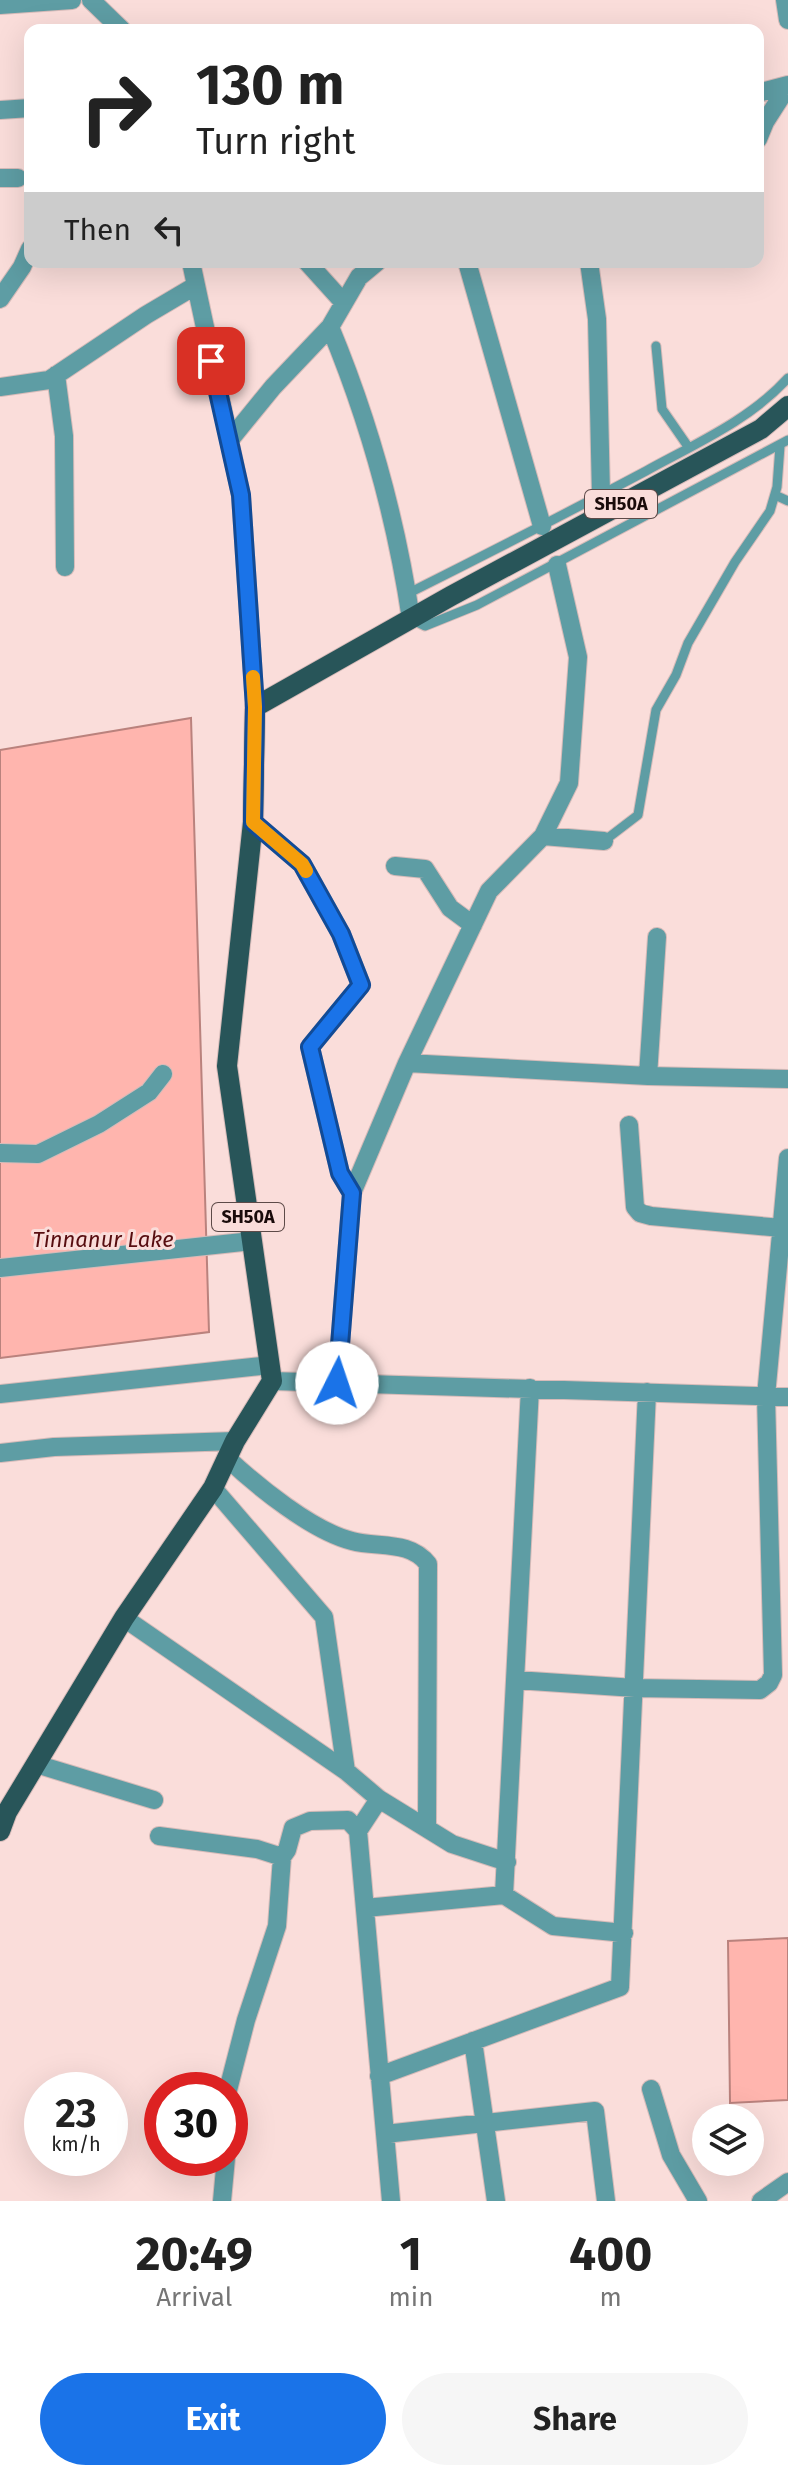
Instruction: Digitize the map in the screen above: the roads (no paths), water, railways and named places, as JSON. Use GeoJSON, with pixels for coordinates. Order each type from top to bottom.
{"type":"FeatureCollection","features":[{"type":"Feature","properties":{"kind":"main road","name":"SH50A"},"geometry":{"type":"LineString","coordinates":[[271,1373],[227,1066],[253,822],[255,707],[451,596],[761,429],[788,406]]}},
{"type":"Feature","properties":{"kind":"main road"},"geometry":{"type":"LineString","coordinates":[[0,1831],[7,1812],[124,1618],[213,1488],[271,1373]]}},
{"type":"Feature","properties":{"kind":"street"},"geometry":{"type":"LineString","coordinates":[[0,5],[72,0]]}},
{"type":"Feature","properties":{"kind":"street"},"geometry":{"type":"LineString","coordinates":[[91,0],[111,24]]}},
{"type":"Feature","properties":{"kind":"street"},"geometry":{"type":"LineString","coordinates":[[785,0],[788,20]]}},
{"type":"Feature","properties":{"kind":"street"},"geometry":{"type":"LineString","coordinates":[[764,91],[788,85]]}},
{"type":"Feature","properties":{"kind":"street"},"geometry":{"type":"LineString","coordinates":[[764,124],[788,85]]}},
{"type":"Feature","properties":{"kind":"street"},"geometry":{"type":"LineString","coordinates":[[0,110],[24,108]]}},
{"type":"Feature","properties":{"kind":"street"},"geometry":{"type":"LineString","coordinates":[[0,299],[24,262]]}},
{"type":"Feature","properties":{"kind":"street"},"geometry":{"type":"LineString","coordinates":[[192,268],[241,495],[255,707]]}},
{"type":"Feature","properties":{"kind":"street"},"geometry":{"type":"LineString","coordinates":[[312,268],[344,303]]}},
{"type":"Feature","properties":{"kind":"street"},"geometry":{"type":"LineString","coordinates":[[229,441],[273,387],[330,327],[359,277],[370,268]]}},
{"type":"Feature","properties":{"kind":"street"},"geometry":{"type":"LineString","coordinates":[[469,268],[542,526]]}},
{"type":"Feature","properties":{"kind":"street"},"geometry":{"type":"LineString","coordinates":[[590,268],[597,319],[601,495]]}},
{"type":"Feature","properties":{"kind":"street"},"geometry":{"type":"LineString","coordinates":[[0,387],[49,380],[195,286]]}},
{"type":"Feature","properties":{"kind":"street"},"geometry":{"type":"LineString","coordinates":[[330,327],[377,456],[403,561],[411,619]]}},
{"type":"Feature","properties":{"kind":"street"},"geometry":{"type":"LineString","coordinates":[[56,375],[64,436],[65,567]]}},
{"type":"Feature","properties":{"kind":"street"},"geometry":{"type":"LineString","coordinates":[[337,1383],[352,1193],[407,1063],[489,891],[543,836],[569,783],[578,657],[557,565]]}},
{"type":"Feature","properties":{"kind":"street"},"geometry":{"type":"LineString","coordinates":[[253,822],[302,864],[341,934],[361,985],[310,1047],[340,1173],[352,1193]]}},
{"type":"Feature","properties":{"kind":"street"},"geometry":{"type":"LineString","coordinates":[[543,836],[604,841]]}},
{"type":"Feature","properties":{"kind":"street"},"geometry":{"type":"LineString","coordinates":[[395,866],[425,869],[450,908],[473,925]]}},
{"type":"Feature","properties":{"kind":"street"},"geometry":{"type":"LineString","coordinates":[[648,1076],[657,937]]}},
{"type":"Feature","properties":{"kind":"street"},"geometry":{"type":"LineString","coordinates":[[407,1063],[648,1076],[788,1079]]}},
{"type":"Feature","properties":{"kind":"street"},"geometry":{"type":"LineString","coordinates":[[0,1153],[38,1154],[99,1124],[149,1092],[163,1074]]}},
{"type":"Feature","properties":{"kind":"street"},"geometry":{"type":"LineString","coordinates":[[629,1125],[635,1207],[640,1213],[782,1228]]}},
{"type":"Feature","properties":{"kind":"street"},"geometry":{"type":"LineString","coordinates":[[516,1680],[635,1688],[760,1690],[769,1683],[773,1675],[766,1396],[784,1258],[782,1228],[788,1158]]}},
{"type":"Feature","properties":{"kind":"street"},"geometry":{"type":"LineString","coordinates":[[0,1268],[252,1241]]}},
{"type":"Feature","properties":{"kind":"street"},"geometry":{"type":"LineString","coordinates":[[0,1394],[271,1373],[337,1383],[788,1397]]}},
{"type":"Feature","properties":{"kind":"street"},"geometry":{"type":"LineString","coordinates":[[504,1895],[530,1388]]}},
{"type":"Feature","properties":{"kind":"street"},"geometry":{"type":"LineString","coordinates":[[379,2076],[620,1987],[647,1392]]}},
{"type":"Feature","properties":{"kind":"street"},"geometry":{"type":"LineString","coordinates":[[0,1453],[54,1447],[231,1450],[257,1485],[327,1531],[353,1542],[407,1549],[420,1554],[428,1564],[427,1828]]}},
{"type":"Feature","properties":{"kind":"street"},"geometry":{"type":"LineString","coordinates":[[213,1488],[324,1617],[346,1771]]}},
{"type":"Feature","properties":{"kind":"street"},"geometry":{"type":"LineString","coordinates":[[124,1618],[346,1771],[379,1799],[452,1844],[507,1862]]}},
{"type":"Feature","properties":{"kind":"street"},"geometry":{"type":"LineString","coordinates":[[36,1764],[154,1800]]}},
{"type":"Feature","properties":{"kind":"street"},"geometry":{"type":"LineString","coordinates":[[358,1831],[379,1799]]}},
{"type":"Feature","properties":{"kind":"street"},"geometry":{"type":"LineString","coordinates":[[233,2072],[277,1926],[282,1857],[293,1828],[310,1821],[348,1820],[358,1831],[391,2201]]}},
{"type":"Feature","properties":{"kind":"street"},"geometry":{"type":"LineString","coordinates":[[159,1836],[257,1849],[282,1857]]}},
{"type":"Feature","properties":{"kind":"street"},"geometry":{"type":"LineString","coordinates":[[365,1908],[504,1895],[553,1926],[624,1933]]}},
{"type":"Feature","properties":{"kind":"street"},"geometry":{"type":"LineString","coordinates":[[473,2041],[496,2201]]}},
{"type":"Feature","properties":{"kind":"street"},"geometry":{"type":"LineString","coordinates":[[651,2089],[671,2155],[698,2201]]}},
{"type":"Feature","properties":{"kind":"street"},"geometry":{"type":"LineString","coordinates":[[385,2134],[595,2111],[606,2201]]}},
{"type":"Feature","properties":{"kind":"street"},"geometry":{"type":"LineString","coordinates":[[222,2201],[224,2176]]}},
{"type":"Feature","properties":{"kind":"street"},"geometry":{"type":"LineString","coordinates":[[761,2201],[786,2189]]}},
{"type":"Feature","properties":{"kind":"lane"},"geometry":{"type":"LineString","coordinates":[[656,346],[662,409],[689,448]]}},
{"type":"Feature","properties":{"kind":"lane"},"geometry":{"type":"LineString","coordinates":[[407,594],[714,434],[773,395],[788,378]]}},
{"type":"Feature","properties":{"kind":"lane"},"geometry":{"type":"LineString","coordinates":[[604,841],[638,815],[656,710],[676,675],[688,643],[735,562],[770,511],[784,443]]}},
{"type":"Feature","properties":{"kind":"lane"},"geometry":{"type":"LineString","coordinates":[[411,619],[425,626],[477,605],[784,443]]}},
{"type":"Feature","properties":{"kind":"lane"},"geometry":{"type":"LineString","coordinates":[[775,495],[788,501]]}},
{"type":"Feature","properties":{"kind":"water","name":"Tinnanur Lake"},"geometry":{"type":"Polygon","coordinates":[[[191,718],[209,1332],[0,1358],[0,750],[191,718]]]}},
{"type":"Feature","properties":{"kind":"water"},"geometry":{"type":"Polygon","coordinates":[[[788,1938],[788,2100],[730,2103],[728,1941],[788,1938]]]}}]}
